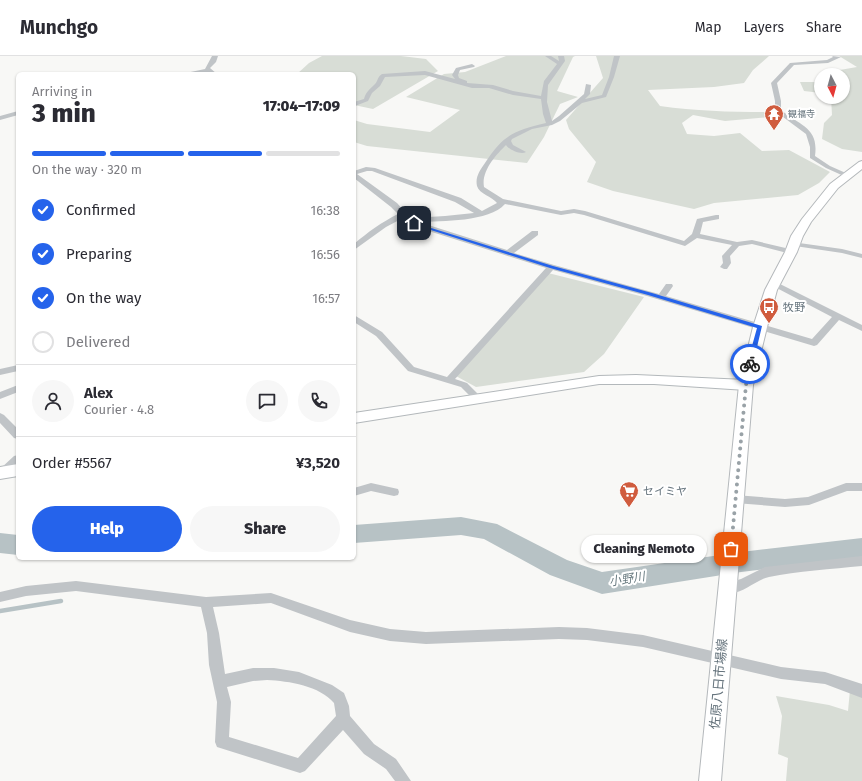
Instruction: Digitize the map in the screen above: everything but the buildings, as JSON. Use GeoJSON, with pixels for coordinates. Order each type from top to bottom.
{"type":"FeatureCollection","features":[{"type":"Feature","properties":{"kind":"main road"},"geometry":{"type":"LineString","coordinates":[[735,499],[746,385],[760,327],[774,283],[806,221],[834,186],[846,175],[862,164]]}},
{"type":"Feature","properties":{"kind":"main road","name":"佐原八日市場線"},"geometry":{"type":"LineString","coordinates":[[710,781],[735,499]]}},
{"type":"Feature","properties":{"kind":"street"},"geometry":{"type":"LineString","coordinates":[[212,72],[206,68],[213,62],[215,56]]}},
{"type":"Feature","properties":{"kind":"street"},"geometry":{"type":"LineString","coordinates":[[548,56],[560,64]]}},
{"type":"Feature","properties":{"kind":"street"},"geometry":{"type":"LineString","coordinates":[[550,124],[547,118],[545,98],[546,83],[562,61],[561,56]]}},
{"type":"Feature","properties":{"kind":"street"},"geometry":{"type":"LineString","coordinates":[[579,102],[600,98],[606,95],[616,66],[617,56]]}},
{"type":"Feature","properties":{"kind":"street"},"geometry":{"type":"LineString","coordinates":[[835,56],[838,58],[828,61],[792,64],[774,83],[778,101],[778,111],[801,126],[811,136],[814,147],[812,157],[828,167],[846,175]]}},
{"type":"Feature","properties":{"kind":"street"},"geometry":{"type":"LineString","coordinates":[[472,66],[458,70],[455,75],[459,81],[493,87],[513,93],[545,98]]}},
{"type":"Feature","properties":{"kind":"street"},"geometry":{"type":"LineString","coordinates":[[196,72],[209,70]]}},
{"type":"Feature","properties":{"kind":"street"},"geometry":{"type":"LineString","coordinates":[[356,104],[366,100],[369,92],[378,85],[381,76],[384,75],[421,73],[472,86],[493,87]]}},
{"type":"Feature","properties":{"kind":"street"},"geometry":{"type":"LineString","coordinates":[[588,85],[587,94],[556,121],[529,129],[507,140],[496,150],[484,169],[479,182],[481,188],[502,201],[560,213],[574,211],[584,212],[685,244],[696,235],[700,221],[705,218],[716,217]]}},
{"type":"Feature","properties":{"kind":"street"},"geometry":{"type":"LineString","coordinates":[[0,118],[16,114]]}},
{"type":"Feature","properties":{"kind":"street"},"geometry":{"type":"LineString","coordinates":[[507,140],[510,146],[523,152]]}},
{"type":"Feature","properties":{"kind":"street"},"geometry":{"type":"LineString","coordinates":[[356,173],[366,169],[373,169],[458,200],[480,213]]}},
{"type":"Feature","properties":{"kind":"street"},"geometry":{"type":"LineString","coordinates":[[356,176],[403,215],[419,225],[551,267],[661,297],[814,343],[837,317]]}},
{"type":"Feature","properties":{"kind":"street"},"geometry":{"type":"LineString","coordinates":[[410,220],[458,217],[480,213],[494,209],[501,204],[502,201]]}},
{"type":"Feature","properties":{"kind":"street"},"geometry":{"type":"LineString","coordinates":[[356,246],[370,233],[386,222],[403,215]]}},
{"type":"Feature","properties":{"kind":"street"},"geometry":{"type":"LineString","coordinates":[[508,253],[535,233]]}},
{"type":"Feature","properties":{"kind":"street"},"geometry":{"type":"LineString","coordinates":[[696,235],[736,244],[752,242],[793,248],[842,251],[862,256]]}},
{"type":"Feature","properties":{"kind":"street"},"geometry":{"type":"LineString","coordinates":[[724,267],[727,263],[726,256],[736,244]]}},
{"type":"Feature","properties":{"kind":"street"},"geometry":{"type":"LineString","coordinates":[[450,380],[551,267]]}},
{"type":"Feature","properties":{"kind":"street"},"geometry":{"type":"LineString","coordinates":[[774,283],[837,317],[862,328]]}},
{"type":"Feature","properties":{"kind":"street"},"geometry":{"type":"LineString","coordinates":[[661,297],[669,286]]}},
{"type":"Feature","properties":{"kind":"street"},"geometry":{"type":"LineString","coordinates":[[356,319],[379,334],[411,368],[464,385],[476,398]]}},
{"type":"Feature","properties":{"kind":"street"},"geometry":{"type":"LineString","coordinates":[[0,372],[16,368]]}},
{"type":"Feature","properties":{"kind":"street"},"geometry":{"type":"LineString","coordinates":[[356,418],[476,398],[621,378],[682,379],[746,385]]}},
{"type":"Feature","properties":{"kind":"street"},"geometry":{"type":"LineString","coordinates":[[0,396],[16,389]]}},
{"type":"Feature","properties":{"kind":"street"},"geometry":{"type":"LineString","coordinates":[[0,417],[16,433]]}},
{"type":"Feature","properties":{"kind":"street"},"geometry":{"type":"LineString","coordinates":[[7,472],[16,461]]}},
{"type":"Feature","properties":{"kind":"street"},"geometry":{"type":"LineString","coordinates":[[356,491],[371,487],[394,492]]}},
{"type":"Feature","properties":{"kind":"street"},"geometry":{"type":"LineString","coordinates":[[735,499],[785,503],[809,501],[846,487],[862,487]]}},
{"type":"Feature","properties":{"kind":"street"},"geometry":{"type":"LineString","coordinates":[[727,588],[744,584],[765,572],[862,561]]}},
{"type":"Feature","properties":{"kind":"street"},"geometry":{"type":"LineString","coordinates":[[0,597],[26,591],[76,586],[206,602],[271,598],[350,626],[390,635],[426,638],[559,632],[587,634],[643,641],[781,673],[825,678],[862,691]]}},
{"type":"Feature","properties":{"kind":"street"},"geometry":{"type":"LineString","coordinates":[[206,602],[216,665],[224,702],[222,742],[300,766],[343,719]]}},
{"type":"Feature","properties":{"kind":"street"},"geometry":{"type":"LineString","coordinates":[[220,682],[244,676],[273,673],[303,680],[334,692],[343,706],[343,719],[369,749],[391,764],[404,781]]}},
{"type":"Feature","properties":{"kind":"shaded area"},"geometry":{"type":"Polygon","coordinates":[[[322,56],[401,56],[426,59],[438,71],[373,109],[356,105],[356,72],[299,72],[309,63],[322,56]]]}},
{"type":"Feature","properties":{"kind":"shaded area"},"geometry":{"type":"Polygon","coordinates":[[[506,56],[575,56],[573,57],[557,91],[578,97],[560,104],[544,137],[527,163],[367,146],[356,143],[356,121],[367,124],[430,132],[460,110],[406,97],[444,74],[465,72],[506,56]]]}},
{"type":"Feature","properties":{"kind":"shaded area"},"geometry":{"type":"Polygon","coordinates":[[[596,56],[769,56],[753,70],[744,83],[714,87],[648,90],[660,106],[712,111],[765,112],[771,117],[725,121],[693,115],[682,123],[687,134],[714,136],[740,133],[762,151],[789,150],[830,172],[819,183],[798,195],[714,203],[694,209],[613,191],[587,182],[596,162],[569,129],[566,120],[603,78],[596,56]]]}},
{"type":"Feature","properties":{"kind":"shaded area"},"geometry":{"type":"Polygon","coordinates":[[[839,56],[862,56],[862,152],[842,149],[822,139],[824,123],[832,115],[831,104],[850,104],[850,68],[857,67],[839,56]]]}},
{"type":"Feature","properties":{"kind":"shaded area"},"geometry":{"type":"Polygon","coordinates":[[[800,82],[814,82],[814,92],[804,91],[800,82]]]}},
{"type":"Feature","properties":{"kind":"shaded area"},"geometry":{"type":"Polygon","coordinates":[[[548,273],[644,297],[604,354],[584,372],[476,387],[456,376],[548,273]]]}},
{"type":"Feature","properties":{"kind":"shaded area"},"geometry":{"type":"Polygon","coordinates":[[[850,690],[862,695],[862,781],[786,781],[788,758],[778,754],[782,716],[776,696],[829,705],[848,711],[850,690]]]}},
{"type":"Feature","properties":{"kind":"waterway","name":"小野川"},"geometry":{"type":"LineString","coordinates":[[356,534],[461,526],[476,528],[489,531],[573,574],[602,583],[741,562],[862,548]]}},
{"type":"Feature","properties":{"kind":"waterway","name":"小野川"},"geometry":{"type":"LineString","coordinates":[[0,543],[16,545]]}},
{"type":"Feature","properties":{"kind":"waterway"},"geometry":{"type":"LineString","coordinates":[[0,611],[61,601]]}},
{"type":"Feature","properties":{"kind":"way so far"},"geometry":{"type":"LineString","coordinates":[[731,549],[746,385],[750,364]]}},
{"type":"Feature","properties":{"kind":"place","name":"観福寺"},"geometry":{"type":"Point","coordinates":[774,131]}},
{"type":"Feature","properties":{"kind":"place","name":"牧野"},"geometry":{"type":"Point","coordinates":[769,324]}},
{"type":"Feature","properties":{"kind":"place","name":"セイミヤ"},"geometry":{"type":"Point","coordinates":[629,508]}},
{"type":"Feature","properties":{"kind":"place","name":"Cleaning Nemoto"},"geometry":{"type":"Point","coordinates":[731,549]}},
{"type":"Feature","properties":{"kind":"route"},"geometry":{"type":"LineString","coordinates":[[414,223],[551,267],[650,294],[692,308],[760,327],[750,364]]}}]}
